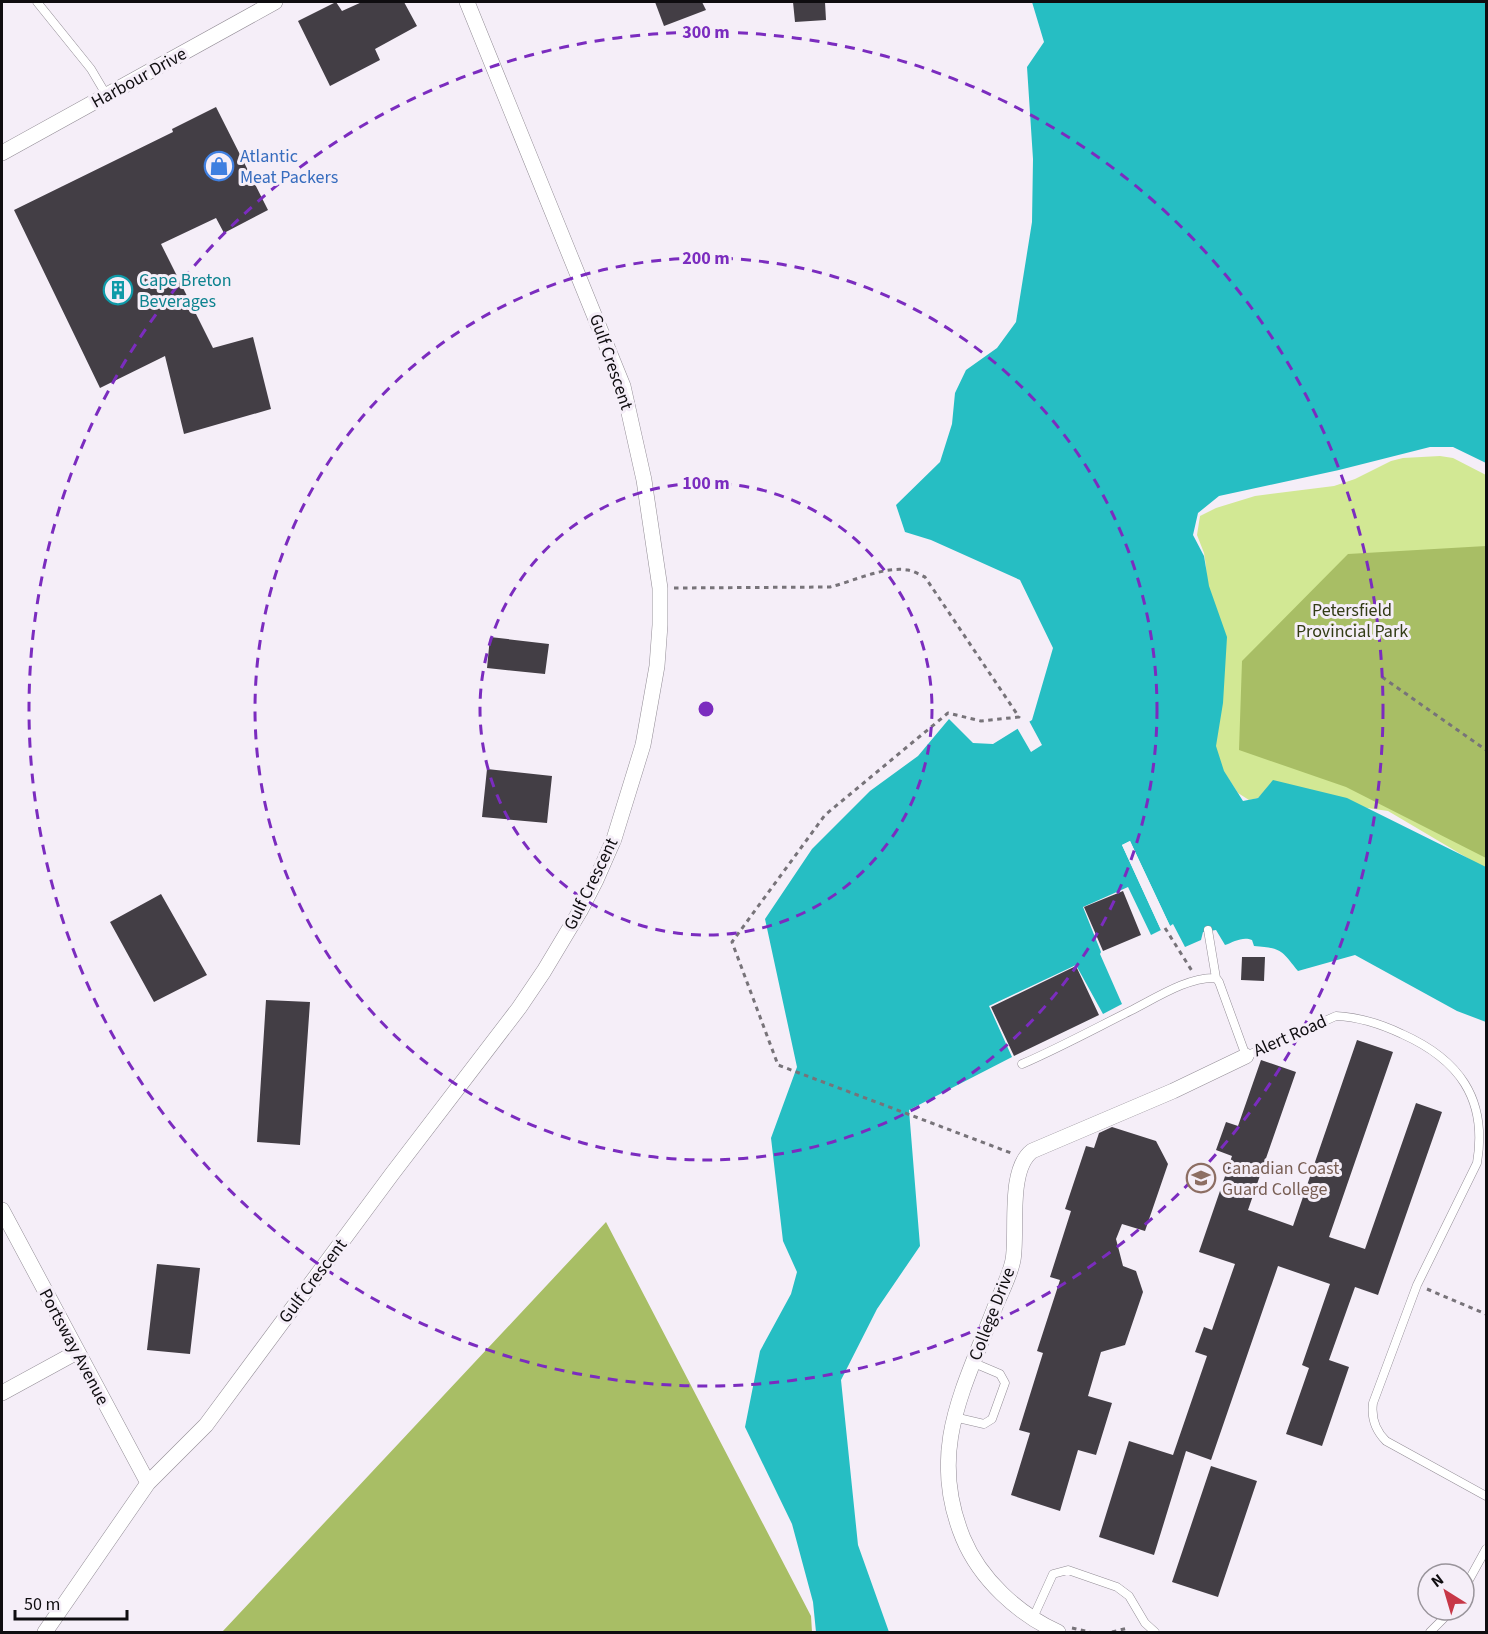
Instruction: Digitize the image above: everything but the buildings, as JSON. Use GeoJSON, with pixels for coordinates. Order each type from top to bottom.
{"type":"FeatureCollection","features":[{"type":"Feature","properties":{"kind":"street","name":"Harbour Drive"},"geometry":{"type":"LineString","coordinates":[[2,153],[275,2]]}},
{"type":"Feature","properties":{"kind":"street","name":"Gulf Crescent"},"geometry":{"type":"LineString","coordinates":[[45,1632],[148,1483],[206,1425],[392,1174],[519,1008],[544,971],[580,911],[614,839],[643,745],[657,666],[660,588],[644,480],[623,387],[467,2]]}},
{"type":"Feature","properties":{"kind":"street","name":"College Drive"},"geometry":{"type":"LineString","coordinates":[[1058,1632],[1033,1618],[1007,1598],[989,1580],[970,1553],[960,1530],[947,1478],[948,1443],[954,1417],[1013,1261],[1014,1208],[1022,1164],[1026,1155],[1032,1151],[1173,1091],[1246,1056]]}},
{"type":"Feature","properties":{"kind":"street","name":"Portsway Avenue"},"geometry":{"type":"LineString","coordinates":[[2,1210],[133,1459],[148,1483]]}},
{"type":"Feature","properties":{"kind":"street"},"geometry":{"type":"LineString","coordinates":[[2,1393],[77,1352]]}},
{"type":"Feature","properties":{"kind":"lane"},"geometry":{"type":"LineString","coordinates":[[37,2],[91,69],[107,96]]}},
{"type":"Feature","properties":{"kind":"lane","name":"Alert Road"},"geometry":{"type":"LineString","coordinates":[[1208,930],[1216,978],[1246,1056],[1336,1016],[1348,1017],[1385,1027],[1411,1038],[1441,1056],[1462,1075],[1474,1096],[1479,1110],[1481,1134],[1477,1163],[1417,1285],[1373,1403],[1375,1424],[1386,1441],[1486,1496]]}},
{"type":"Feature","properties":{"kind":"lane"},"geometry":{"type":"LineString","coordinates":[[1022,1064],[1168,992],[1197,980],[1216,978]]}},
{"type":"Feature","properties":{"kind":"lane"},"geometry":{"type":"LineString","coordinates":[[954,1417],[984,1424],[992,1419],[1005,1383],[1000,1374],[974,1363]]}},
{"type":"Feature","properties":{"kind":"lane"},"geometry":{"type":"LineString","coordinates":[[1476,1567],[1486,1549]]}},
{"type":"Feature","properties":{"kind":"lane"},"geometry":{"type":"LineString","coordinates":[[1033,1618],[1053,1574],[1068,1570],[1117,1587],[1129,1596],[1145,1623],[1155,1632]]}},
{"type":"Feature","properties":{"kind":"path"},"geometry":{"type":"LineString","coordinates":[[660,588],[830,587],[855,581],[879,571],[908,570],[926,577],[1019,717],[981,721],[948,713],[825,814],[732,942],[778,1065],[946,1128]]}},
{"type":"Feature","properties":{"kind":"path"},"geometry":{"type":"LineString","coordinates":[[1382,677],[1486,750]]}},
{"type":"Feature","properties":{"kind":"path"},"geometry":{"type":"LineString","coordinates":[[1165,928],[1197,980]]}},
{"type":"Feature","properties":{"kind":"path"},"geometry":{"type":"LineString","coordinates":[[1417,1285],[1486,1314]]}},
{"type":"Feature","properties":{"kind":"path"},"geometry":{"type":"LineString","coordinates":[[1112,1632],[1128,1628]]}},
{"type":"Feature","properties":{"kind":"green space","name":"Petersfield Provincial Park"},"geometry":{"type":"Polygon","coordinates":[[[1440,456],[1453,458],[1486,475],[1486,869],[1388,811],[1340,804],[1272,783],[1258,798],[1249,800],[1238,793],[1214,757],[1206,566],[1197,535],[1200,516],[1216,508],[1255,496],[1334,486],[1403,458],[1440,456]]]}},
{"type":"Feature","properties":{"kind":"green space","name":"Petersfield Provincial Park"},"geometry":{"type":"Polygon","coordinates":[[[1486,546],[1486,858],[1346,787],[1239,750],[1242,661],[1348,554],[1486,546]]]}},
{"type":"Feature","properties":{"kind":"green space"},"geometry":{"type":"Polygon","coordinates":[[[606,1222],[811,1616],[812,1632],[222,1632],[606,1222]]]}},
{"type":"Feature","properties":{"kind":"water"},"geometry":{"type":"Polygon","coordinates":[[[1032,2],[1486,2],[1486,463],[1453,447],[1430,447],[1339,470],[1219,496],[1198,513],[1193,535],[1204,556],[1209,586],[1227,637],[1223,703],[1216,746],[1224,771],[1243,801],[1258,798],[1273,780],[1347,798],[1486,867],[1486,1022],[1457,1011],[1355,955],[1298,971],[1276,949],[1254,946],[1252,940],[1249,939],[1225,945],[1216,930],[1203,932],[1201,940],[1185,947],[1173,924],[1170,926],[1130,841],[1122,845],[1161,930],[1151,935],[1128,887],[1083,907],[1122,1004],[1103,1014],[1076,965],[989,1006],[1012,1057],[909,1110],[920,1246],[877,1309],[841,1380],[858,1545],[889,1632],[816,1632],[813,1602],[792,1524],[745,1427],[760,1351],[791,1294],[797,1272],[783,1241],[771,1138],[797,1067],[765,919],[812,849],[870,791],[918,756],[949,719],[973,743],[993,744],[1032,720],[1053,648],[1020,580],[931,540],[905,532],[896,505],[940,462],[952,424],[955,393],[966,370],[997,348],[1016,322],[1032,222],[1033,159],[1027,67],[1044,42],[1032,2]]]}},
{"type":"Feature","properties":{"kind":"pier"},"geometry":{"type":"Polygon","coordinates":[[[1028,719],[1042,745],[1031,752],[1016,726],[1028,719]]]}},
{"type":"Feature","properties":{"kind":"pier"},"geometry":{"type":"Polygon","coordinates":[[[1130,841],[1170,926],[1167,927],[1128,845],[1125,846],[1164,928],[1161,930],[1122,845],[1130,841]]]}},
{"type":"Feature","properties":{"kind":"place","name":"Atlantic Meat Packers"},"geometry":{"type":"Point","coordinates":[219,166]}},
{"type":"Feature","properties":{"kind":"place","name":"Cape Breton Beverages"},"geometry":{"type":"Point","coordinates":[118,290]}},
{"type":"Feature","properties":{"kind":"place","name":"Canadian Coast Guard College"},"geometry":{"type":"Point","coordinates":[1201,1178]}}]}
